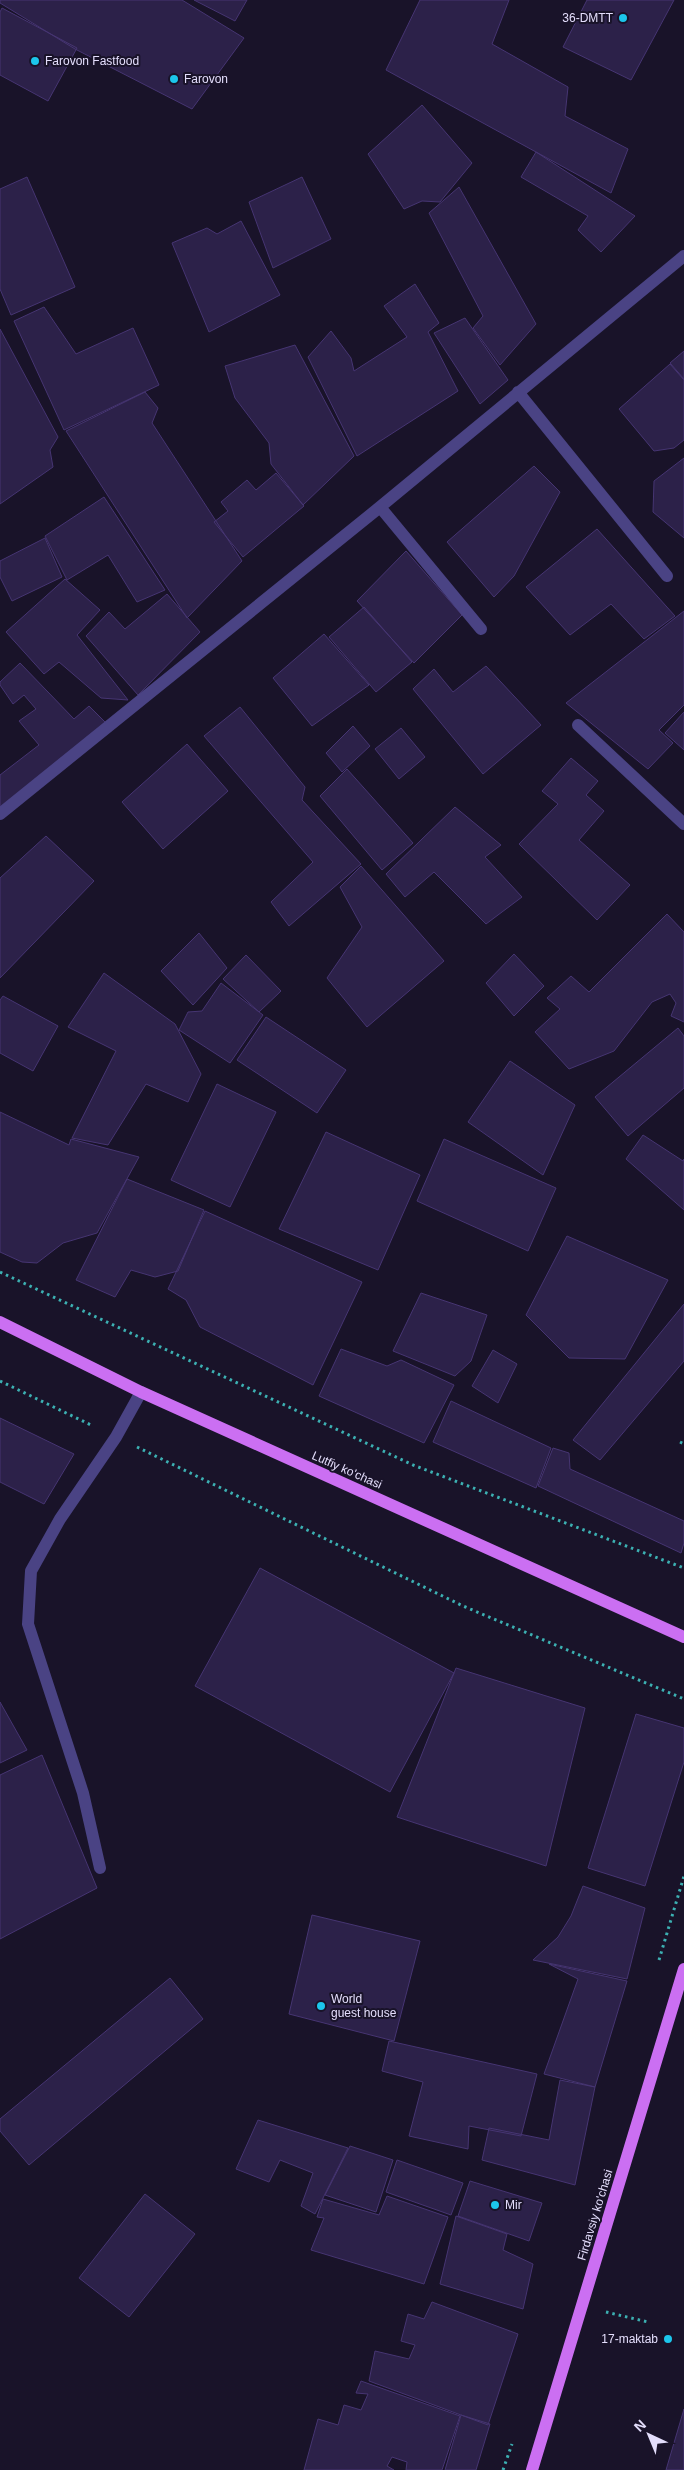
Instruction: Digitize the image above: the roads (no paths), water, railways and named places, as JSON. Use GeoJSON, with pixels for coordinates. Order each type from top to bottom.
{"type":"FeatureCollection","features":[{"type":"Feature","properties":{"kind":"main road","name":"Lutfiy ko'chasi"},"geometry":{"type":"LineString","coordinates":[[0,1322],[141,1392],[684,1637]]}},
{"type":"Feature","properties":{"kind":"main road","name":"Firdavsiy ko'chasi"},"geometry":{"type":"LineString","coordinates":[[532,2470],[684,1969]]}},
{"type":"Feature","properties":{"kind":"lane"},"geometry":{"type":"LineString","coordinates":[[0,814],[380,507],[684,256]]}},
{"type":"Feature","properties":{"kind":"lane"},"geometry":{"type":"LineString","coordinates":[[518,392],[667,576]]}},
{"type":"Feature","properties":{"kind":"lane"},"geometry":{"type":"LineString","coordinates":[[380,507],[481,629]]}},
{"type":"Feature","properties":{"kind":"lane"},"geometry":{"type":"LineString","coordinates":[[578,725],[684,824]]}},
{"type":"Feature","properties":{"kind":"lane"},"geometry":{"type":"LineString","coordinates":[[100,1868],[83,1793],[28,1624],[31,1571],[60,1519],[116,1437],[141,1392]]}},
{"type":"Feature","properties":{"kind":"place","name":"36-DMTT"},"geometry":{"type":"Point","coordinates":[623,18]}},
{"type":"Feature","properties":{"kind":"place","name":"Farovon Fastfood"},"geometry":{"type":"Point","coordinates":[35,61]}},
{"type":"Feature","properties":{"kind":"place","name":"Farovon"},"geometry":{"type":"Point","coordinates":[174,79]}},
{"type":"Feature","properties":{"kind":"place","name":"World guest house"},"geometry":{"type":"Point","coordinates":[321,2006]}},
{"type":"Feature","properties":{"kind":"place","name":"Mir"},"geometry":{"type":"Point","coordinates":[495,2205]}},
{"type":"Feature","properties":{"kind":"place","name":"17-maktab"},"geometry":{"type":"Point","coordinates":[668,2339]}}]}
